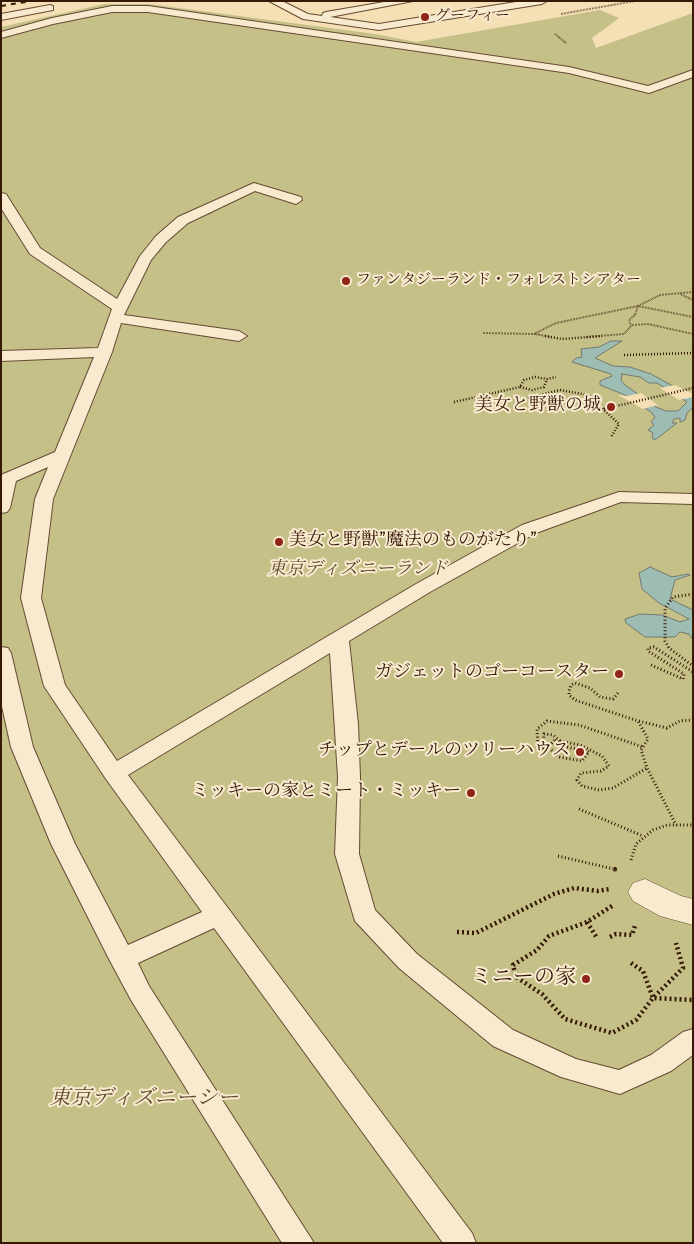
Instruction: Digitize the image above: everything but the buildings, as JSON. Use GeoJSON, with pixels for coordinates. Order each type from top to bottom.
{"type":"FeatureCollection","features":[{"type":"Feature","properties":{"kind":"lane"},"geometry":{"type":"LineString","coordinates":[[274,1],[309,17],[379,27],[542,1]]}},
{"type":"Feature","properties":{"kind":"lane"},"geometry":{"type":"LineString","coordinates":[[309,17],[408,1]]}},
{"type":"Feature","properties":{"kind":"lane"},"geometry":{"type":"LineString","coordinates":[[1,17],[59,6]]}},
{"type":"Feature","properties":{"kind":"lane"},"geometry":{"type":"LineString","coordinates":[[3,40],[52,21],[112,9],[148,9],[569,70],[649,90],[671,82],[687,82],[693,73]]}},
{"type":"Feature","properties":{"kind":"lane"},"geometry":{"type":"LineString","coordinates":[[296,200],[254,187],[183,220],[161,239],[145,259],[117,313],[104,352],[44,499],[31,598],[55,686],[114,773],[218,916],[461,1243]]}},
{"type":"Feature","properties":{"kind":"lane"},"geometry":{"type":"LineString","coordinates":[[1,197],[35,252],[117,313],[239,336]]}},
{"type":"Feature","properties":{"kind":"lane"},"geometry":{"type":"LineString","coordinates":[[1,356],[104,352]]}},
{"type":"Feature","properties":{"kind":"lane"},"geometry":{"type":"LineString","coordinates":[[1,508],[8,478],[62,455]]}},
{"type":"Feature","properties":{"kind":"lane"},"geometry":{"type":"LineString","coordinates":[[114,773],[423,588],[529,529],[619,497],[683,497],[693,499]]}},
{"type":"Feature","properties":{"kind":"lane"},"geometry":{"type":"LineString","coordinates":[[339,640],[348,742],[347,854],[364,914],[408,961],[503,1038],[571,1069],[620,1082],[660,1063],[693,1040]]}},
{"type":"Feature","properties":{"kind":"lane"},"geometry":{"type":"LineString","coordinates":[[1,653],[22,747],[63,844],[140,993],[299,1243]]}},
{"type":"Feature","properties":{"kind":"lane"},"geometry":{"type":"LineString","coordinates":[[122,959],[218,916]]}},
{"type":"Feature","properties":{"kind":"path"},"geometry":{"type":"LineString","coordinates":[[534,334],[556,323],[581,319],[602,311],[638,306],[660,295],[693,292]]}},
{"type":"Feature","properties":{"kind":"path"},"geometry":{"type":"LineString","coordinates":[[679,294],[693,300]]}},
{"type":"Feature","properties":{"kind":"path"},"geometry":{"type":"LineString","coordinates":[[638,306],[693,317]]}},
{"type":"Feature","properties":{"kind":"path"},"geometry":{"type":"LineString","coordinates":[[632,325],[629,320],[635,314],[638,306]]}},
{"type":"Feature","properties":{"kind":"path"},"geometry":{"type":"LineString","coordinates":[[483,333],[534,334],[562,339],[624,334],[632,325],[648,324],[693,334]]}},
{"type":"Feature","properties":{"kind":"path"},"geometry":{"type":"LineString","coordinates":[[624,355],[693,353]]}},
{"type":"Feature","properties":{"kind":"path"},"geometry":{"type":"LineString","coordinates":[[520,387],[524,380],[536,377],[547,379],[556,377]]}},
{"type":"Feature","properties":{"kind":"path"},"geometry":{"type":"LineString","coordinates":[[454,402],[520,387],[532,390],[544,386],[547,379]]}},
{"type":"Feature","properties":{"kind":"path"},"geometry":{"type":"LineString","coordinates":[[604,409],[693,388]]}},
{"type":"Feature","properties":{"kind":"path"},"geometry":{"type":"LineString","coordinates":[[528,398],[560,390],[588,395],[619,424],[611,437]]}},
{"type":"Feature","properties":{"kind":"path"},"geometry":{"type":"LineString","coordinates":[[693,594],[673,597],[668,601],[665,608],[665,641],[669,648],[693,666]]}},
{"type":"Feature","properties":{"kind":"path"},"geometry":{"type":"LineString","coordinates":[[651,665],[678,679],[683,679],[684,674],[648,651],[648,648],[654,647],[693,672]]}},
{"type":"Feature","properties":{"kind":"path"},"geometry":{"type":"LineString","coordinates":[[618,693],[613,699],[600,697],[583,685],[575,683],[571,684],[569,691],[569,695],[575,700],[638,721],[667,728],[680,721],[693,720]]}},
{"type":"Feature","properties":{"kind":"path"},"geometry":{"type":"LineString","coordinates":[[643,747],[588,728],[547,721],[537,729],[538,745],[543,748],[544,734],[553,735],[560,741],[568,747],[589,752],[582,762],[559,757],[548,747],[555,740],[560,741],[580,745],[602,756],[609,766],[601,771],[581,773],[578,780],[582,786],[599,790],[614,788],[647,768]]}},
{"type":"Feature","properties":{"kind":"path"},"geometry":{"type":"LineString","coordinates":[[638,721],[648,739],[641,750],[647,768],[676,825]]}},
{"type":"Feature","properties":{"kind":"path"},"geometry":{"type":"LineString","coordinates":[[579,809],[643,836]]}},
{"type":"Feature","properties":{"kind":"path"},"geometry":{"type":"LineString","coordinates":[[657,894],[601,911],[587,922],[549,936],[537,950],[513,964],[516,977],[542,994],[565,1019],[612,1033],[636,1020],[653,998],[683,968],[657,894],[631,859],[636,844],[652,830],[676,825],[693,825]]}},
{"type":"Feature","properties":{"kind":"path"},"geometry":{"type":"LineString","coordinates":[[558,856],[657,894]]}},
{"type":"Feature","properties":{"kind":"path"},"geometry":{"type":"LineString","coordinates":[[457,932],[476,933],[554,894],[574,888],[657,894]]}},
{"type":"Feature","properties":{"kind":"path"},"geometry":{"type":"LineString","coordinates":[[587,922],[597,938]]}},
{"type":"Feature","properties":{"kind":"path"},"geometry":{"type":"LineString","coordinates":[[631,963],[643,971],[653,998]]}},
{"type":"Feature","properties":{"kind":"path"},"geometry":{"type":"LineString","coordinates":[[653,998],[693,1000]]}},
{"type":"Feature","properties":{"kind":"green space","name":"東京ディズニーランド"},"geometry":{"type":"Polygon","coordinates":[[[104,4],[149,4],[375,34],[416,42],[600,10],[619,18],[592,38],[596,48],[693,13],[693,1243],[1,1243],[1,27],[104,4]]]}},
{"type":"Feature","properties":{"kind":"water"},"geometry":{"type":"Polygon","coordinates":[[[611,341],[622,341],[595,358],[613,366],[630,367],[651,374],[693,397],[693,407],[687,413],[685,420],[680,422],[680,418],[674,419],[672,423],[677,423],[655,440],[652,438],[653,433],[648,430],[654,425],[651,422],[655,417],[651,412],[625,395],[600,385],[600,381],[612,376],[611,374],[572,362],[576,358],[582,357],[581,349],[599,347],[611,341]],[[622,374],[621,380],[625,385],[656,407],[666,411],[678,411],[687,402],[657,383],[649,383],[640,377],[622,374]]]}},
{"type":"Feature","properties":{"kind":"water"},"geometry":{"type":"Polygon","coordinates":[[[650,567],[672,577],[690,575],[675,580],[670,599],[693,610],[693,640],[689,634],[680,632],[675,637],[645,637],[626,623],[625,619],[640,614],[662,615],[680,622],[689,619],[659,603],[642,589],[639,573],[650,567]]]}},
{"type":"Feature","properties":{"kind":"pier"},"geometry":{"type":"Polygon","coordinates":[[[675,385],[693,394],[693,397],[679,400],[660,388],[675,385]]]}},
{"type":"Feature","properties":{"kind":"pier"},"geometry":{"type":"Polygon","coordinates":[[[641,393],[658,405],[643,409],[618,395],[627,396],[641,393]]]}},
{"type":"Feature","properties":{"kind":"railway"},"geometry":{"type":"LineString","coordinates":[[1,6],[31,1]]}},
{"type":"Feature","properties":{"kind":"place","name":"グーフィー"},"geometry":{"type":"Point","coordinates":[425,17]}},
{"type":"Feature","properties":{"kind":"place","name":"ファンタジーランド・フォレストシアター"},"geometry":{"type":"Point","coordinates":[346,281]}},
{"type":"Feature","properties":{"kind":"place","name":"美女と野獣の城"},"geometry":{"type":"Point","coordinates":[611,407]}},
{"type":"Feature","properties":{"kind":"place","name":"美女と野獣”魔法のものがたり”"},"geometry":{"type":"Point","coordinates":[279,542]}},
{"type":"Feature","properties":{"kind":"place","name":"ガジェットのゴーコースター"},"geometry":{"type":"Point","coordinates":[619,674]}},
{"type":"Feature","properties":{"kind":"place","name":"チップとデールのツリーハウス"},"geometry":{"type":"Point","coordinates":[580,752]}},
{"type":"Feature","properties":{"kind":"place","name":"ミッキーの家とミート・ミッキー"},"geometry":{"type":"Point","coordinates":[471,793]}},
{"type":"Feature","properties":{"kind":"place","name":"ミニーの家"},"geometry":{"type":"Point","coordinates":[586,979]}},
{"type":"Feature","properties":{"kind":"park label","name":"東京ディズニーシー"},"geometry":{"type":"Point","coordinates":[144,1100]}}]}
